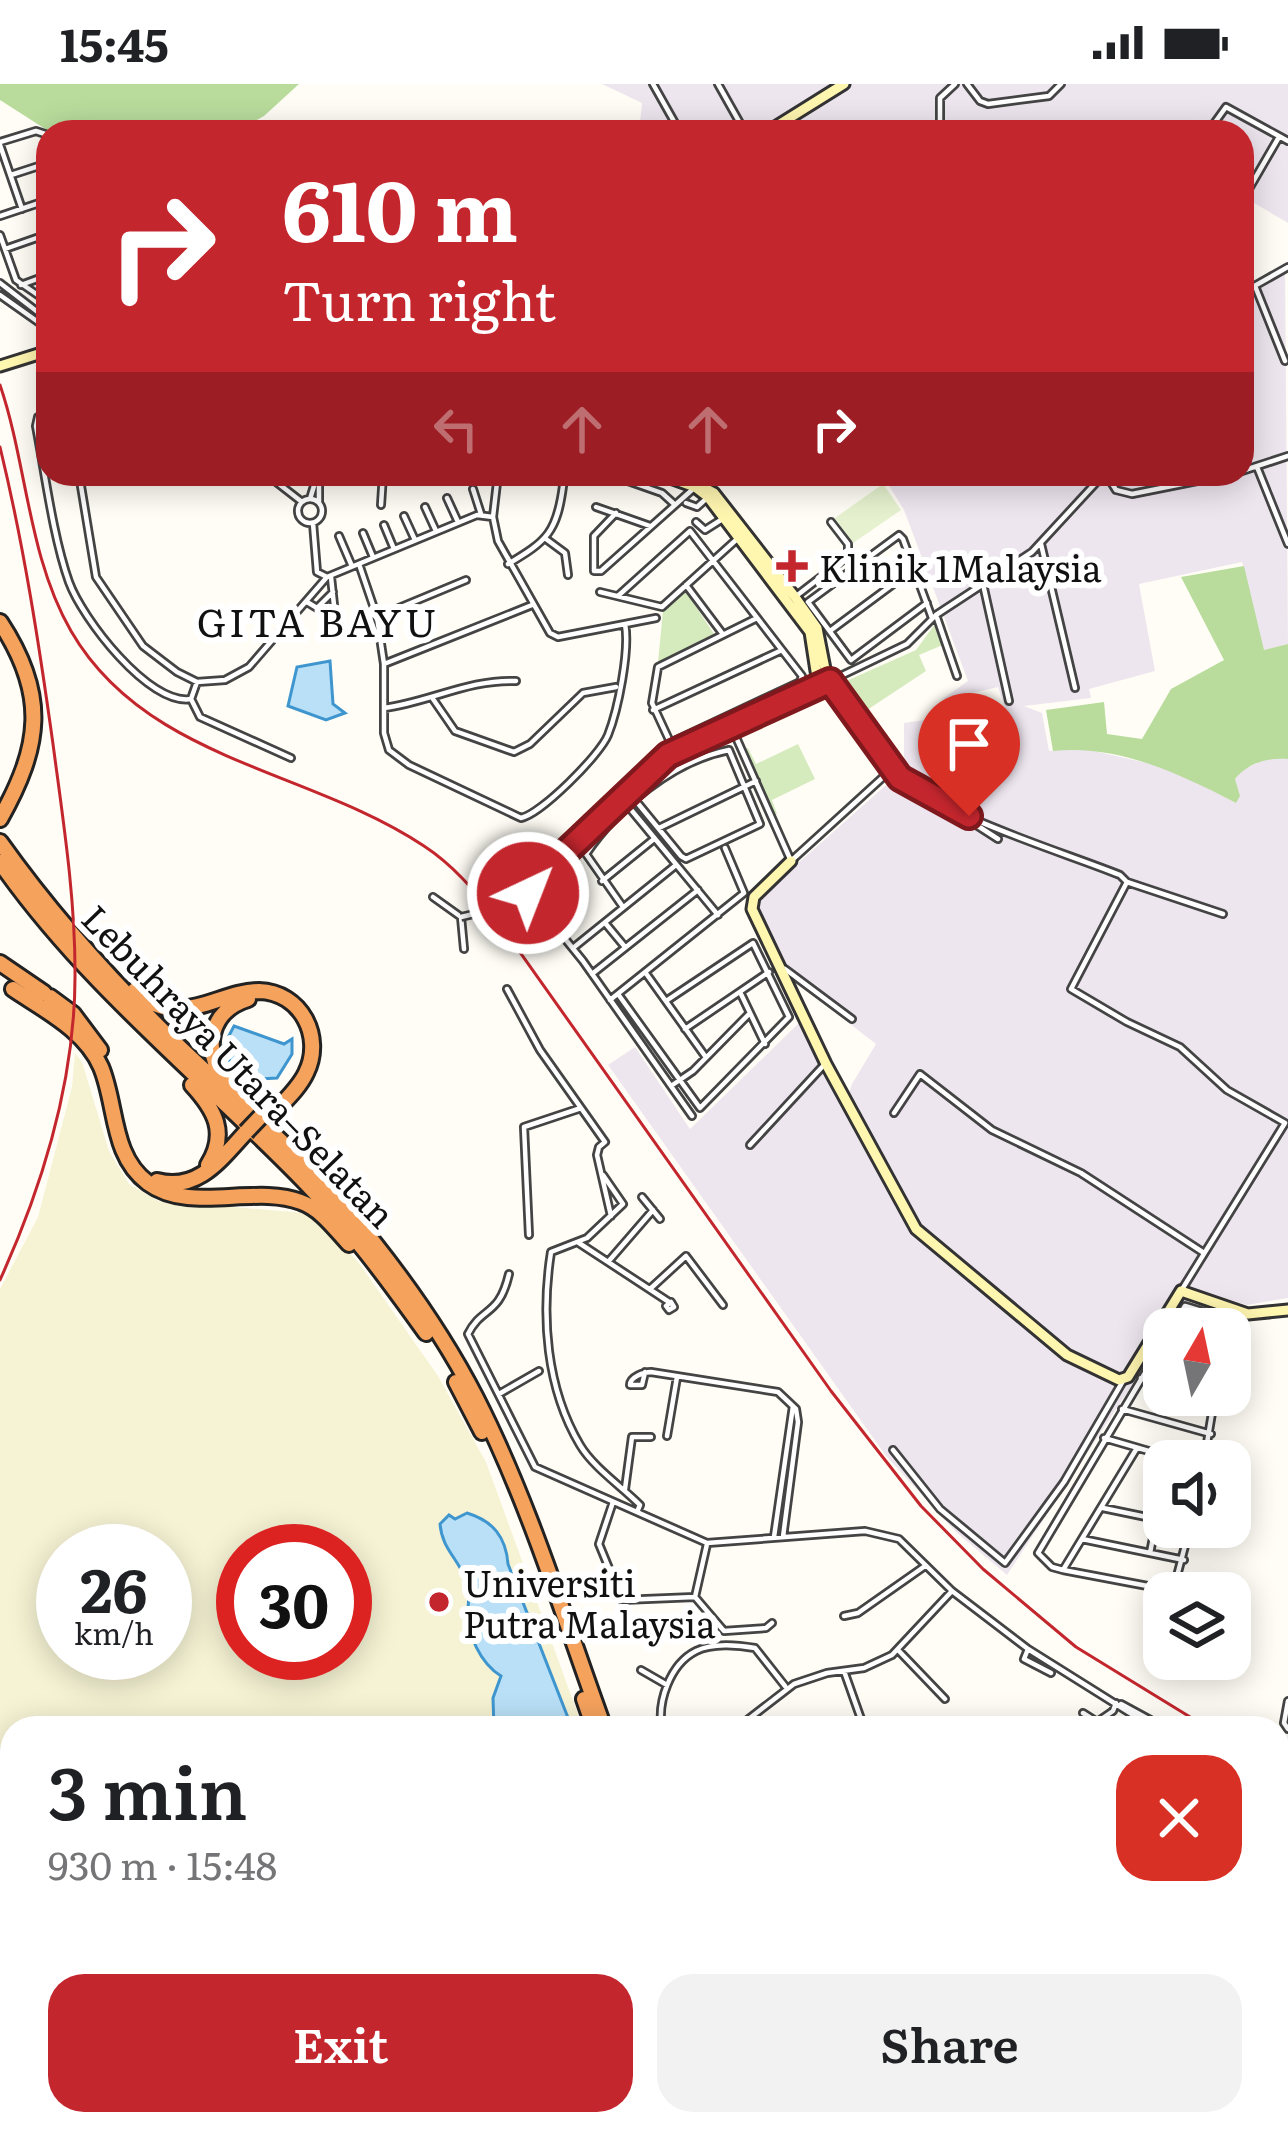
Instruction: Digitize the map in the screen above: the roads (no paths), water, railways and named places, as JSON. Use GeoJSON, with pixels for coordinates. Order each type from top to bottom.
{"type":"FeatureCollection","features":[{"type":"Feature","properties":{"kind":"highway"},"geometry":{"type":"LineString","coordinates":[[0,622],[26,669],[35,713],[31,753],[1,813]]}},
{"type":"Feature","properties":{"kind":"highway"},"geometry":{"type":"LineString","coordinates":[[0,637],[19,673],[27,720],[19,764],[1,813]]}},
{"type":"Feature","properties":{"kind":"highway","name":"Lebuhraya Utara–Selatan"},"geometry":{"type":"LineString","coordinates":[[0,842],[68,932],[302,1163],[347,1211],[411,1293],[474,1395],[503,1456],[600,1716]]}},
{"type":"Feature","properties":{"kind":"highway","name":"Lebuhraya Utara–Selatan"},"geometry":{"type":"LineString","coordinates":[[0,862],[116,999],[315,1192],[406,1305],[442,1358],[493,1454],[590,1716]]}},
{"type":"Feature","properties":{"kind":"highway"},"geometry":{"type":"LineString","coordinates":[[0,963],[83,1026],[107,1063],[126,1144],[139,1168],[159,1181],[191,1181],[209,1170],[304,1078],[311,1057],[310,1029],[293,1003],[263,991],[188,1008],[160,1006],[145,999],[81,937],[68,932]]}},
{"type":"Feature","properties":{"kind":"highway"},"geometry":{"type":"LineString","coordinates":[[6,985],[86,1042],[100,1066],[128,1160],[152,1186],[183,1195],[301,1201],[322,1214],[406,1305]]}},
{"type":"Feature","properties":{"kind":"highway"},"geometry":{"type":"LineString","coordinates":[[268,1114],[301,1070],[307,1040],[292,1010],[279,1001],[254,998],[236,1003],[218,1019],[211,1042],[213,1062],[302,1163]]}},
{"type":"Feature","properties":{"kind":"highway"},"geometry":{"type":"LineString","coordinates":[[116,999],[208,1102],[218,1120],[216,1152],[191,1181]]}},
{"type":"Feature","properties":{"kind":"highway"},"geometry":{"type":"LineString","coordinates":[[152,1186],[176,1190],[195,1186],[214,1174],[248,1134]]}},
{"type":"Feature","properties":{"kind":"street"},"geometry":{"type":"LineString","coordinates":[[653,84],[673,120]]}},
{"type":"Feature","properties":{"kind":"street"},"geometry":{"type":"LineString","coordinates":[[718,84],[739,120]]}},
{"type":"Feature","properties":{"kind":"street"},"geometry":{"type":"LineString","coordinates":[[782,120],[826,88],[844,84]]}},
{"type":"Feature","properties":{"kind":"street"},"geometry":{"type":"LineString","coordinates":[[940,120],[940,98],[955,84]]}},
{"type":"Feature","properties":{"kind":"street"},"geometry":{"type":"LineString","coordinates":[[967,84],[983,104],[1049,96],[1061,84]]}},
{"type":"Feature","properties":{"kind":"street"},"geometry":{"type":"LineString","coordinates":[[1040,84],[1049,96]]}},
{"type":"Feature","properties":{"kind":"street"},"geometry":{"type":"LineString","coordinates":[[1217,120],[1226,107],[1250,120]]}},
{"type":"Feature","properties":{"kind":"street"},"geometry":{"type":"LineString","coordinates":[[1254,122],[1288,141]]}},
{"type":"Feature","properties":{"kind":"street"},"geometry":{"type":"LineString","coordinates":[[22,208],[0,143],[36,130]]}},
{"type":"Feature","properties":{"kind":"street"},"geometry":{"type":"LineString","coordinates":[[1254,180],[1280,136]]}},
{"type":"Feature","properties":{"kind":"street"},"geometry":{"type":"LineString","coordinates":[[11,175],[36,167]]}},
{"type":"Feature","properties":{"kind":"street"},"geometry":{"type":"LineString","coordinates":[[0,216],[36,204]]}},
{"type":"Feature","properties":{"kind":"street"},"geometry":{"type":"LineString","coordinates":[[0,235],[19,282],[36,294]]}},
{"type":"Feature","properties":{"kind":"street"},"geometry":{"type":"LineString","coordinates":[[5,249],[36,238]]}},
{"type":"Feature","properties":{"kind":"street"},"geometry":{"type":"LineString","coordinates":[[1285,361],[1255,286],[1288,267]]}},
{"type":"Feature","properties":{"kind":"street"},"geometry":{"type":"LineString","coordinates":[[19,282],[36,278]]}},
{"type":"Feature","properties":{"kind":"street"},"geometry":{"type":"LineString","coordinates":[[0,283],[36,311]]}},
{"type":"Feature","properties":{"kind":"street"},"geometry":{"type":"LineString","coordinates":[[0,295],[36,320]]}},
{"type":"Feature","properties":{"kind":"street"},"geometry":{"type":"LineString","coordinates":[[1,366],[36,355]]}},
{"type":"Feature","properties":{"kind":"street"},"geometry":{"type":"LineString","coordinates":[[1254,468],[1288,456]]}},
{"type":"Feature","properties":{"kind":"street"},"geometry":{"type":"LineString","coordinates":[[1257,467],[1288,544]]}},
{"type":"Feature","properties":{"kind":"street"},"geometry":{"type":"LineString","coordinates":[[49,486],[70,585],[122,661],[168,697],[191,699]]}},
{"type":"Feature","properties":{"kind":"street"},"geometry":{"type":"LineString","coordinates":[[81,486],[96,577],[143,646],[197,682],[239,675],[329,577],[458,522],[481,514],[493,517]]}},
{"type":"Feature","properties":{"kind":"street"},"geometry":{"type":"LineString","coordinates":[[281,486],[302,502]]}},
{"type":"Feature","properties":{"kind":"street"},"geometry":{"type":"LineString","coordinates":[[310,499],[314,486]]}},
{"type":"Feature","properties":{"kind":"street"},"geometry":{"type":"LineString","coordinates":[[318,486],[322,512],[314,522],[315,565],[317,572],[329,577]]}},
{"type":"Feature","properties":{"kind":"street"},"geometry":{"type":"LineString","coordinates":[[381,506],[382,486]]}},
{"type":"Feature","properties":{"kind":"street"},"geometry":{"type":"LineString","coordinates":[[497,486],[493,517],[508,564],[550,633],[559,637],[656,618]]}},
{"type":"Feature","properties":{"kind":"street"},"geometry":{"type":"LineString","coordinates":[[508,564],[546,539],[557,521],[563,486]]}},
{"type":"Feature","properties":{"kind":"street"},"geometry":{"type":"LineString","coordinates":[[642,486],[662,493],[674,505]]}},
{"type":"Feature","properties":{"kind":"street"},"geometry":{"type":"LineString","coordinates":[[685,486],[686,500]]}},
{"type":"Feature","properties":{"kind":"street"},"geometry":{"type":"LineString","coordinates":[[616,513],[594,536],[592,568],[601,571],[674,505],[686,500],[696,486]]}},
{"type":"Feature","properties":{"kind":"street"},"geometry":{"type":"LineString","coordinates":[[699,486],[792,600],[811,632],[817,670],[826,683],[892,769],[915,790],[1127,881],[1223,914]]}},
{"type":"Feature","properties":{"kind":"street"},"geometry":{"type":"LineString","coordinates":[[701,486],[714,493],[738,538]]}},
{"type":"Feature","properties":{"kind":"street"},"geometry":{"type":"LineString","coordinates":[[692,1115],[528,890],[675,752],[907,644],[934,616],[1041,544],[1094,486]]}},
{"type":"Feature","properties":{"kind":"street"},"geometry":{"type":"LineString","coordinates":[[1113,486],[1132,494],[1172,486]]}},
{"type":"Feature","properties":{"kind":"street"},"geometry":{"type":"LineString","coordinates":[[473,489],[481,514]]}},
{"type":"Feature","properties":{"kind":"street"},"geometry":{"type":"LineString","coordinates":[[686,500],[697,507],[708,497]]}},
{"type":"Feature","properties":{"kind":"street"},"geometry":{"type":"LineString","coordinates":[[447,498],[458,522]]}},
{"type":"Feature","properties":{"kind":"street"},"geometry":{"type":"LineString","coordinates":[[302,502],[319,502]]}},
{"type":"Feature","properties":{"kind":"street"},"geometry":{"type":"LineString","coordinates":[[302,502],[299,516],[314,522]]}},
{"type":"Feature","properties":{"kind":"street"},"geometry":{"type":"LineString","coordinates":[[425,507],[436,531]]}},
{"type":"Feature","properties":{"kind":"street"},"geometry":{"type":"LineString","coordinates":[[596,507],[650,526]]}},
{"type":"Feature","properties":{"kind":"street"},"geometry":{"type":"LineString","coordinates":[[404,516],[415,540]]}},
{"type":"Feature","properties":{"kind":"street"},"geometry":{"type":"LineString","coordinates":[[696,522],[705,530],[724,518]]}},
{"type":"Feature","properties":{"kind":"street"},"geometry":{"type":"LineString","coordinates":[[792,600],[848,556],[848,544],[831,522]]}},
{"type":"Feature","properties":{"kind":"street"},"geometry":{"type":"LineString","coordinates":[[383,525],[394,549]]}},
{"type":"Feature","properties":{"kind":"street"},"geometry":{"type":"LineString","coordinates":[[618,596],[688,531],[802,676],[800,682],[670,742]]}},
{"type":"Feature","properties":{"kind":"street"},"geometry":{"type":"LineString","coordinates":[[363,533],[374,557]]}},
{"type":"Feature","properties":{"kind":"street"},"geometry":{"type":"LineString","coordinates":[[927,603],[851,660],[808,602],[897,535],[903,538],[957,676]]}},
{"type":"Feature","properties":{"kind":"street"},"geometry":{"type":"LineString","coordinates":[[339,536],[377,617],[385,741],[398,758],[521,818],[540,810],[605,742],[627,640],[625,624]]}},
{"type":"Feature","properties":{"kind":"street"},"geometry":{"type":"LineString","coordinates":[[600,592],[662,607],[738,538]]}},
{"type":"Feature","properties":{"kind":"street"},"geometry":{"type":"LineString","coordinates":[[546,539],[566,553],[568,575]]}},
{"type":"Feature","properties":{"kind":"street"},"geometry":{"type":"LineString","coordinates":[[1041,544],[1075,688]]}},
{"type":"Feature","properties":{"kind":"street"},"geometry":{"type":"LineString","coordinates":[[830,631],[915,568]]}},
{"type":"Feature","properties":{"kind":"street"},"geometry":{"type":"LineString","coordinates":[[329,577],[334,605]]}},
{"type":"Feature","properties":{"kind":"street"},"geometry":{"type":"LineString","coordinates":[[377,617],[466,580]]}},
{"type":"Feature","properties":{"kind":"street"},"geometry":{"type":"LineString","coordinates":[[983,584],[1009,701]]}},
{"type":"Feature","properties":{"kind":"street"},"geometry":{"type":"LineString","coordinates":[[686,585],[724,635]]}},
{"type":"Feature","properties":{"kind":"street"},"geometry":{"type":"LineString","coordinates":[[307,602],[317,608],[333,592]]}},
{"type":"Feature","properties":{"kind":"street"},"geometry":{"type":"LineString","coordinates":[[383,664],[532,605]]}},
{"type":"Feature","properties":{"kind":"street"},"geometry":{"type":"LineString","coordinates":[[675,752],[653,710],[658,667],[757,619]]}},
{"type":"Feature","properties":{"kind":"street"},"geometry":{"type":"LineString","coordinates":[[653,710],[782,650]]}},
{"type":"Feature","properties":{"kind":"street"},"geometry":{"type":"LineString","coordinates":[[384,708],[433,699],[478,681],[516,681]]}},
{"type":"Feature","properties":{"kind":"street"},"geometry":{"type":"LineString","coordinates":[[197,682],[191,699],[200,718],[292,758]]}},
{"type":"Feature","properties":{"kind":"street"},"geometry":{"type":"LineString","coordinates":[[433,699],[455,731],[514,752],[530,744],[583,692],[619,687]]}},
{"type":"Feature","properties":{"kind":"street"},"geometry":{"type":"LineString","coordinates":[[730,726],[791,861]]}},
{"type":"Feature","properties":{"kind":"street"},"geometry":{"type":"LineString","coordinates":[[623,800],[633,803],[686,860],[760,824],[727,749],[661,778],[633,803],[586,854],[623,907]]}},
{"type":"Feature","properties":{"kind":"street"},"geometry":{"type":"LineString","coordinates":[[618,994],[697,1106],[704,1107],[787,1020],[752,902],[892,769]]}},
{"type":"Feature","properties":{"kind":"street"},"geometry":{"type":"LineString","coordinates":[[658,828],[755,781]]}},
{"type":"Feature","properties":{"kind":"street"},"geometry":{"type":"LineString","coordinates":[[629,794],[656,837],[718,915]]}},
{"type":"Feature","properties":{"kind":"street"},"geometry":{"type":"LineString","coordinates":[[952,809],[998,839]]}},
{"type":"Feature","properties":{"kind":"street"},"geometry":{"type":"LineString","coordinates":[[461,917],[516,904],[591,832]]}},
{"type":"Feature","properties":{"kind":"street"},"geometry":{"type":"LineString","coordinates":[[602,881],[656,837]]}},
{"type":"Feature","properties":{"kind":"street"},"geometry":{"type":"LineString","coordinates":[[542,906],[539,893],[576,856],[582,842]]}},
{"type":"Feature","properties":{"kind":"street"},"geometry":{"type":"LineString","coordinates":[[610,1000],[744,893],[724,848]]}},
{"type":"Feature","properties":{"kind":"street"},"geometry":{"type":"LineString","coordinates":[[573,948],[677,864]]}},
{"type":"Feature","properties":{"kind":"street"},"geometry":{"type":"LineString","coordinates":[[892,1450],[940,1509],[1006,1563],[1128,1383],[1285,1123],[1227,1090],[1180,1047],[1071,989],[1127,881]]}},
{"type":"Feature","properties":{"kind":"street"},"geometry":{"type":"LineString","coordinates":[[592,974],[698,890]]}},
{"type":"Feature","properties":{"kind":"street"},"geometry":{"type":"LineString","coordinates":[[433,896],[461,917],[464,950]]}},
{"type":"Feature","properties":{"kind":"street"},"geometry":{"type":"LineString","coordinates":[[605,922],[625,947]]}},
{"type":"Feature","properties":{"kind":"street"},"geometry":{"type":"LineString","coordinates":[[666,1001],[753,943],[925,1239],[1067,1355],[1128,1383],[1143,1375]]}},
{"type":"Feature","properties":{"kind":"street"},"geometry":{"type":"LineString","coordinates":[[686,1029],[740,992],[785,969],[852,1019]]}},
{"type":"Feature","properties":{"kind":"street"},"geometry":{"type":"LineString","coordinates":[[646,972],[706,1058]]}},
{"type":"Feature","properties":{"kind":"street"},"geometry":{"type":"LineString","coordinates":[[507,989],[540,1050],[605,1142],[597,1155],[611,1216]]}},
{"type":"Feature","properties":{"kind":"street"},"geometry":{"type":"LineString","coordinates":[[740,992],[765,1044]]}},
{"type":"Feature","properties":{"kind":"street"},"geometry":{"type":"LineString","coordinates":[[671,1086],[750,1013]]}},
{"type":"Feature","properties":{"kind":"street"},"geometry":{"type":"LineString","coordinates":[[750,1145],[826,1064]]}},
{"type":"Feature","properties":{"kind":"street"},"geometry":{"type":"LineString","coordinates":[[894,1113],[920,1074],[992,1130],[1081,1173],[1206,1254]]}},
{"type":"Feature","properties":{"kind":"street"},"geometry":{"type":"LineString","coordinates":[[530,1235],[524,1127],[581,1108]]}},
{"type":"Feature","properties":{"kind":"street"},"geometry":{"type":"LineString","coordinates":[[603,1175],[623,1203],[579,1243],[550,1256],[547,1334],[554,1389],[581,1448],[640,1505],[637,1512]]}},
{"type":"Feature","properties":{"kind":"street"},"geometry":{"type":"LineString","coordinates":[[642,1198],[660,1219]]}},
{"type":"Feature","properties":{"kind":"street"},"geometry":{"type":"LineString","coordinates":[[608,1262],[652,1210]]}},
{"type":"Feature","properties":{"kind":"street"},"geometry":{"type":"LineString","coordinates":[[579,1243],[669,1303]]}},
{"type":"Feature","properties":{"kind":"street"},"geometry":{"type":"LineString","coordinates":[[650,1289],[686,1256],[723,1305]]}},
{"type":"Feature","properties":{"kind":"street"},"geometry":{"type":"LineString","coordinates":[[509,1274],[501,1303],[468,1330],[535,1468],[707,1543],[882,1532],[913,1549],[952,1591],[1028,1648],[1137,1716]]}},
{"type":"Feature","properties":{"kind":"street"},"geometry":{"type":"LineString","coordinates":[[1181,1291],[1208,1308]]}},
{"type":"Feature","properties":{"kind":"street"},"geometry":{"type":"LineString","coordinates":[[1251,1317],[1288,1310]]}},
{"type":"Feature","properties":{"kind":"street"},"geometry":{"type":"LineString","coordinates":[[499,1394],[539,1371]]}},
{"type":"Feature","properties":{"kind":"street"},"geometry":{"type":"LineString","coordinates":[[645,1372],[778,1392],[793,1406],[783,1538]]}},
{"type":"Feature","properties":{"kind":"street"},"geometry":{"type":"LineString","coordinates":[[667,1436],[676,1376]]}},
{"type":"Feature","properties":{"kind":"street"},"geometry":{"type":"LineString","coordinates":[[1128,1383],[1122,1408],[1038,1553],[1052,1567],[1143,1586]]}},
{"type":"Feature","properties":{"kind":"street"},"geometry":{"type":"LineString","coordinates":[[1122,1408],[1211,1434]]}},
{"type":"Feature","properties":{"kind":"street"},"geometry":{"type":"LineString","coordinates":[[1209,1440],[1213,1416]]}},
{"type":"Feature","properties":{"kind":"street"},"geometry":{"type":"LineString","coordinates":[[774,1538],[795,1422]]}},
{"type":"Feature","properties":{"kind":"street"},"geometry":{"type":"LineString","coordinates":[[625,1490],[632,1437],[651,1437]]}},
{"type":"Feature","properties":{"kind":"street"},"geometry":{"type":"LineString","coordinates":[[1104,1438],[1143,1450]]}},
{"type":"Feature","properties":{"kind":"street"},"geometry":{"type":"LineString","coordinates":[[1063,1570],[1137,1448]]}},
{"type":"Feature","properties":{"kind":"street"},"geometry":{"type":"LineString","coordinates":[[613,1502],[599,1544],[616,1594],[630,1603],[695,1597]]}},
{"type":"Feature","properties":{"kind":"street"},"geometry":{"type":"LineString","coordinates":[[1101,1508],[1143,1516]]}},
{"type":"Feature","properties":{"kind":"street"},"geometry":{"type":"LineString","coordinates":[[1082,1539],[1184,1560]]}},
{"type":"Feature","properties":{"kind":"street"},"geometry":{"type":"LineString","coordinates":[[695,1597],[707,1543]]}},
{"type":"Feature","properties":{"kind":"street"},"geometry":{"type":"LineString","coordinates":[[1150,1553],[1151,1548]]}},
{"type":"Feature","properties":{"kind":"street"},"geometry":{"type":"LineString","coordinates":[[1180,1572],[1186,1548]]}},
{"type":"Feature","properties":{"kind":"street"},"geometry":{"type":"LineString","coordinates":[[844,1616],[858,1613],[927,1564]]}},
{"type":"Feature","properties":{"kind":"street"},"geometry":{"type":"LineString","coordinates":[[752,1716],[808,1678],[864,1668],[899,1651],[952,1591]]}},
{"type":"Feature","properties":{"kind":"street"},"geometry":{"type":"LineString","coordinates":[[695,1597],[724,1631],[766,1628],[772,1623]]}},
{"type":"Feature","properties":{"kind":"street"},"geometry":{"type":"LineString","coordinates":[[661,1716],[667,1685],[696,1651],[755,1648],[787,1688]]}},
{"type":"Feature","properties":{"kind":"street"},"geometry":{"type":"LineString","coordinates":[[1028,1648],[1024,1659],[1052,1673]]}},
{"type":"Feature","properties":{"kind":"street"},"geometry":{"type":"LineString","coordinates":[[899,1651],[945,1700]]}},
{"type":"Feature","properties":{"kind":"street"},"geometry":{"type":"LineString","coordinates":[[641,1670],[667,1685]]}},
{"type":"Feature","properties":{"kind":"street"},"geometry":{"type":"LineString","coordinates":[[844,1671],[860,1716]]}},
{"type":"Feature","properties":{"kind":"street"},"geometry":{"type":"LineString","coordinates":[[1106,1716],[1116,1703]]}},
{"type":"Feature","properties":{"kind":"street"},"geometry":{"type":"LineString","coordinates":[[1083,1714],[1086,1716]]}},
{"type":"Feature","properties":{"kind":"water"},"geometry":{"type":"Polygon","coordinates":[[[330,661],[333,704],[345,713],[326,720],[288,706],[297,667],[330,661]]]}},
{"type":"Feature","properties":{"kind":"water"},"geometry":{"type":"Polygon","coordinates":[[[234,1026],[284,1044],[292,1039],[292,1054],[277,1078],[239,1080],[223,1047],[234,1026]]]}},
{"type":"Feature","properties":{"kind":"water"},"geometry":{"type":"Polygon","coordinates":[[[467,1513],[491,1526],[501,1538],[567,1716],[494,1716],[493,1698],[501,1676],[487,1664],[472,1638],[468,1586],[440,1524],[449,1515],[455,1519],[467,1513]]]}},
{"type":"Feature","properties":{"kind":"railway"},"geometry":{"type":"LineString","coordinates":[[0,385],[46,572],[71,631],[103,674],[142,709],[185,736],[379,820],[454,870],[495,917],[831,1391],[921,1506],[983,1569],[1076,1647],[1188,1716]]}},
{"type":"Feature","properties":{"kind":"railway"},"geometry":{"type":"LineString","coordinates":[[0,447],[48,707],[71,886],[75,971],[70,1051],[54,1130],[0,1280]]}},
{"type":"Feature","properties":{"kind":"place","name":"Klinik 1Malaysia"},"geometry":{"type":"Point","coordinates":[792,566]}},
{"type":"Feature","properties":{"kind":"place","name":"Universiti Putra Malaysia"},"geometry":{"type":"Point","coordinates":[439,1602]}},
{"type":"Feature","properties":{"kind":"district","name":"GITA BAYU"},"geometry":{"type":"Point","coordinates":[318,620]}}]}
